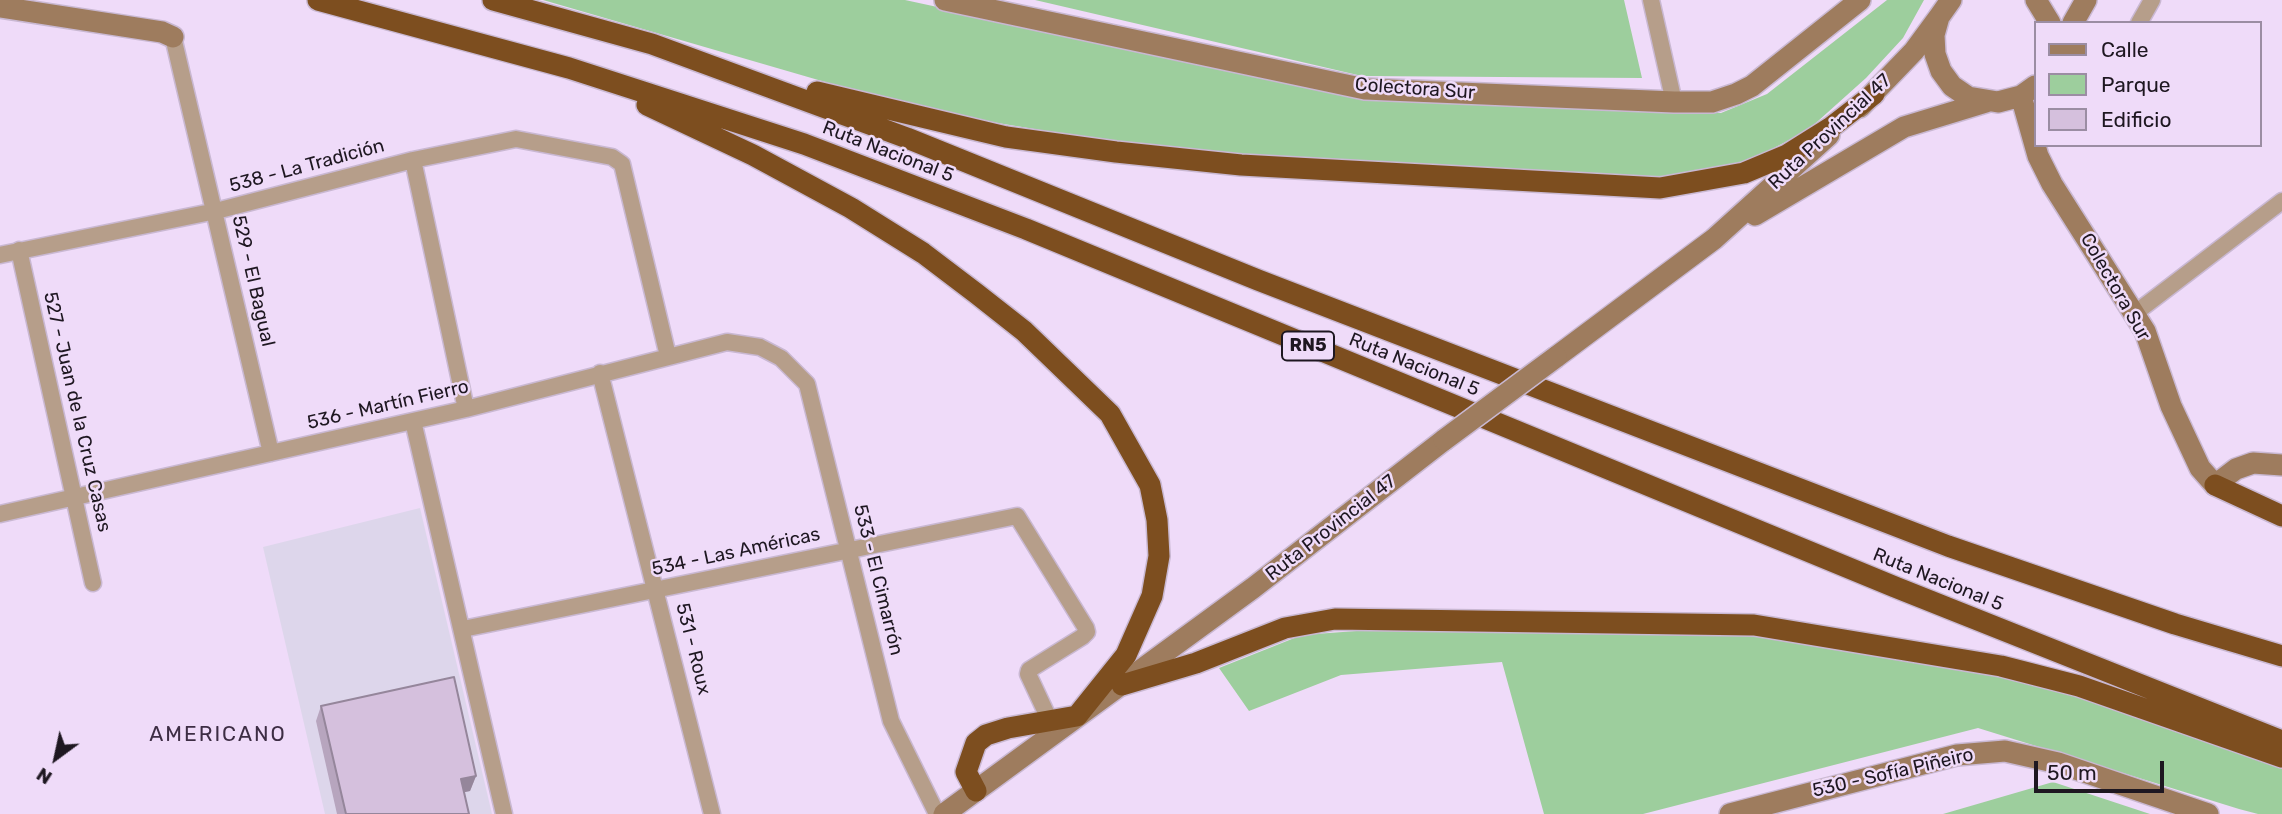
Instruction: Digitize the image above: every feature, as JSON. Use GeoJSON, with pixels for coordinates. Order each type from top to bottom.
{"type":"FeatureCollection","features":[{"type":"Feature","properties":{"kind":"highway","name":"Ruta Nacional 5"},"geometry":{"type":"LineString","coordinates":[[317,0],[569,68],[804,144],[1026,229],[1895,587],[2282,741]]}},
{"type":"Feature","properties":{"kind":"highway","name":"Ruta Nacional 5"},"geometry":{"type":"LineString","coordinates":[[493,0],[652,44],[907,138],[1258,280],[1948,546],[2175,624],[2282,656]]}},
{"type":"Feature","properties":{"kind":"highway"},"geometry":{"type":"LineString","coordinates":[[652,44],[771,81],[1006,137],[1241,165],[1660,188],[1744,173],[1787,155],[1821,135],[1874,94]]}},
{"type":"Feature","properties":{"kind":"highway"},"geometry":{"type":"LineString","coordinates":[[569,68],[753,155],[851,208],[923,253],[1024,331],[1110,414],[1150,485],[1157,520],[1159,556],[1152,596],[1138,633],[1110,676],[1077,716],[1007,728],[986,735],[976,743],[966,772],[976,791]]}},
{"type":"Feature","properties":{"kind":"highway"},"geometry":{"type":"LineString","coordinates":[[2215,485],[2282,516]]}},
{"type":"Feature","properties":{"kind":"highway"},"geometry":{"type":"LineString","coordinates":[[1122,685],[1196,663],[1286,628],[1335,619],[1754,625],[2001,666],[2079,686],[2282,757]]}},
{"type":"Feature","properties":{"kind":"street","name":"Colectora Sur"},"geometry":{"type":"LineString","coordinates":[[945,0],[1365,89],[1674,102],[1712,102],[1752,86],[1860,0]]}},
{"type":"Feature","properties":{"kind":"street"},"geometry":{"type":"LineString","coordinates":[[1651,0],[1674,102]]}},
{"type":"Feature","properties":{"kind":"street"},"geometry":{"type":"LineString","coordinates":[[2036,0],[2049,21]]}},
{"type":"Feature","properties":{"kind":"street"},"geometry":{"type":"LineString","coordinates":[[2074,21],[2086,0]]}},
{"type":"Feature","properties":{"kind":"street"},"geometry":{"type":"LineString","coordinates":[[2140,21],[2152,0]]}},
{"type":"Feature","properties":{"kind":"street"},"geometry":{"type":"LineString","coordinates":[[0,7],[162,32],[173,37]]}},
{"type":"Feature","properties":{"kind":"street"},"geometry":{"type":"LineString","coordinates":[[1945,8],[1934,35],[1935,54],[1941,71],[1952,86],[1968,97],[1986,102]]}},
{"type":"Feature","properties":{"kind":"street","name":"Ruta Provincial 47"},"geometry":{"type":"LineString","coordinates":[[944,814],[1253,588],[1444,440],[1714,239],[1874,94],[1914,51],[1945,8]]}},
{"type":"Feature","properties":{"kind":"street","name":"529 - El Bagual"},"geometry":{"type":"LineString","coordinates":[[173,37],[271,453]]}},
{"type":"Feature","properties":{"kind":"street","name":"Colectora Sur"},"geometry":{"type":"LineString","coordinates":[[2028,91],[2034,130]]}},
{"type":"Feature","properties":{"kind":"street","name":"Ruta Provincial 47"},"geometry":{"type":"LineString","coordinates":[[1714,239],[1903,127],[2028,91]]}},
{"type":"Feature","properties":{"kind":"street","name":"538 - La Tradición"},"geometry":{"type":"LineString","coordinates":[[0,255],[216,211],[413,160],[516,139],[612,157],[622,164],[668,356]]}},
{"type":"Feature","properties":{"kind":"street","name":"Colectora Sur"},"geometry":{"type":"LineString","coordinates":[[2037,147],[2038,156],[2052,184],[2145,331],[2188,447],[2215,485]]}},
{"type":"Feature","properties":{"kind":"street"},"geometry":{"type":"LineString","coordinates":[[413,160],[466,409]]}},
{"type":"Feature","properties":{"kind":"street"},"geometry":{"type":"LineString","coordinates":[[2134,314],[2282,201]]}},
{"type":"Feature","properties":{"kind":"street","name":"527 - Juan de la Cruz Casas"},"geometry":{"type":"LineString","coordinates":[[19,250],[93,583]]}},
{"type":"Feature","properties":{"kind":"street","name":"536 - Martín Fierro"},"geometry":{"type":"LineString","coordinates":[[0,514],[466,409],[727,342],[760,347],[781,358]]}},
{"type":"Feature","properties":{"kind":"street","name":"533 - El Cimarrón"},"geometry":{"type":"LineString","coordinates":[[781,358],[807,384],[891,721],[937,814]]}},
{"type":"Feature","properties":{"kind":"street","name":"531 - Roux"},"geometry":{"type":"LineString","coordinates":[[600,373],[712,814]]}},
{"type":"Feature","properties":{"kind":"street"},"geometry":{"type":"LineString","coordinates":[[412,421],[463,629],[504,814]]}},
{"type":"Feature","properties":{"kind":"street"},"geometry":{"type":"LineString","coordinates":[[2215,485],[2236,469],[2253,463],[2282,465]]}},
{"type":"Feature","properties":{"kind":"street","name":"534 - Las Américas"},"geometry":{"type":"LineString","coordinates":[[463,629],[1017,516],[1087,632],[1029,670],[1028,674],[1050,720]]}},
{"type":"Feature","properties":{"kind":"street","name":"530 - Sofía Piñeiro"},"geometry":{"type":"LineString","coordinates":[[1730,814],[1957,755],[2005,751],[2058,763],[2208,814]]}},
{"type":"Feature","properties":{"kind":"shaded area"},"geometry":{"type":"Polygon","coordinates":[[[420,508],[492,814],[325,814],[263,547],[420,508]]]}},
{"type":"Feature","properties":{"kind":"green space"},"geometry":{"type":"Polygon","coordinates":[[[543,0],[905,0],[1363,99],[1667,113],[1721,113],[1767,94],[1887,0],[1924,0],[1903,38],[1866,78],[1808,130],[1738,167],[1680,179],[1186,154],[925,111],[543,0]]]}},
{"type":"Feature","properties":{"kind":"green space"},"geometry":{"type":"Polygon","coordinates":[[[1035,0],[1624,0],[1642,78],[1362,76],[1035,0]]]}},
{"type":"Feature","properties":{"kind":"green space"},"geometry":{"type":"Polygon","coordinates":[[[1370,630],[1755,636],[1832,645],[1999,677],[2075,694],[2282,769],[2282,814],[2258,814],[2239,809],[1978,728],[1643,814],[1544,814],[1502,662],[1341,675],[1249,711],[1219,668],[1302,635],[1370,630]]]}},
{"type":"Feature","properties":{"kind":"green space"},"geometry":{"type":"Polygon","coordinates":[[[2053,782],[2150,814],[1943,814],[2053,782]]]}},
{"type":"Feature","properties":{"kind":"building"},"geometry":{"type":"Polygon","coordinates":[[[454,677],[476,776],[461,779],[469,814],[346,814],[321,706],[454,677]]]}},
{"type":"Feature","properties":{"kind":"district","name":"AMERICANO"},"geometry":{"type":"Point","coordinates":[218,735]}}]}
